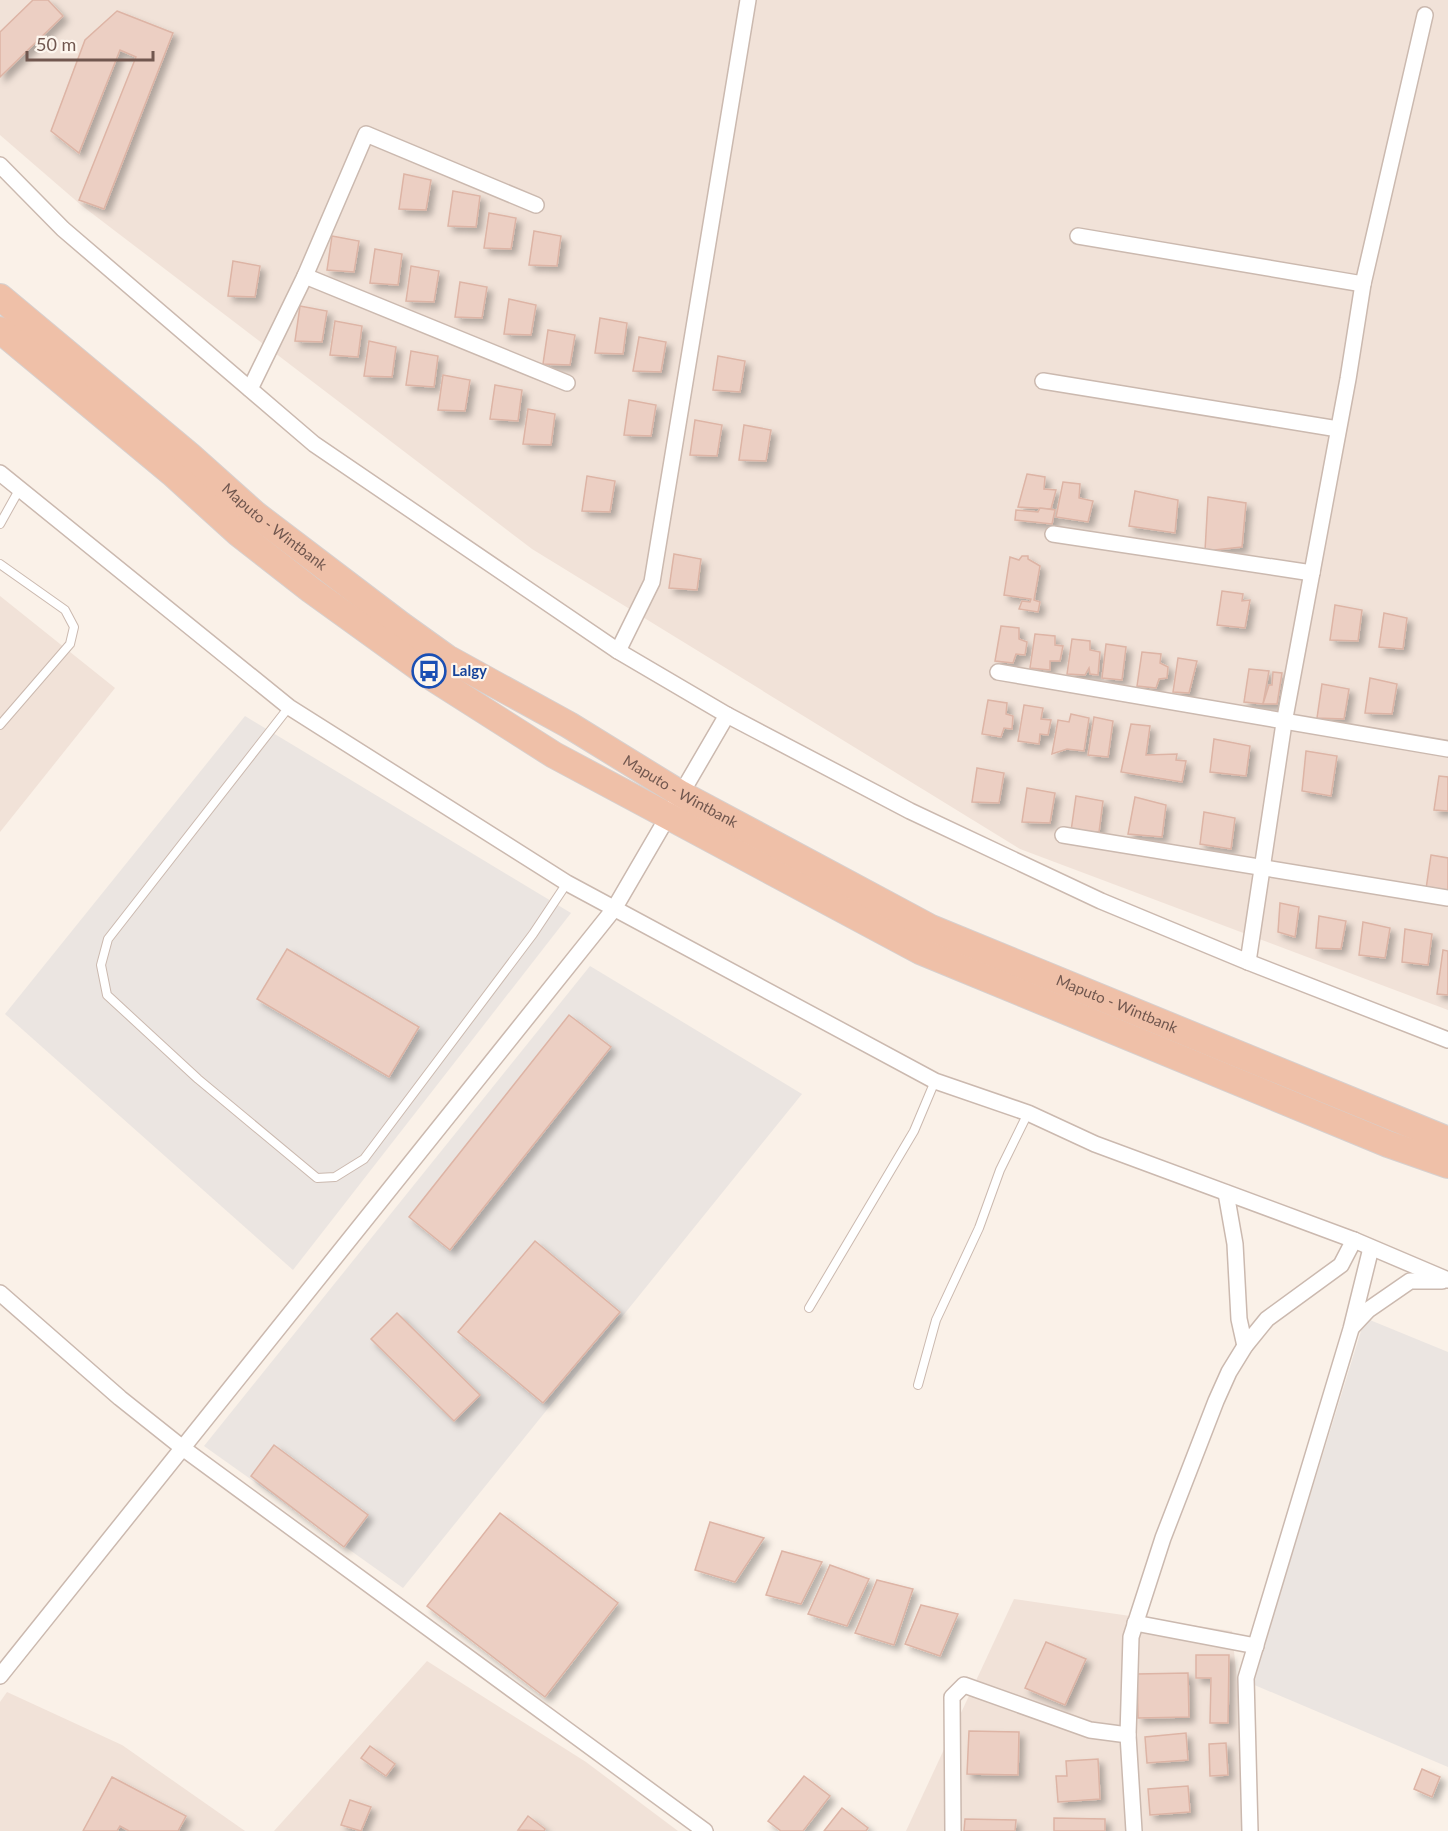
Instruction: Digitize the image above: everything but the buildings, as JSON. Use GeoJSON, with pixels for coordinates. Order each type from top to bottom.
{"type":"FeatureCollection","features":[{"type":"Feature","properties":{"kind":"highway","name":"Maputo - Wintbank"},"geometry":{"type":"LineString","coordinates":[[0,297],[189,454],[255,514],[447,658],[569,725],[681,794],[931,928],[1448,1140]]}},
{"type":"Feature","properties":{"kind":"highway","name":"Maputo - Wintbank"},"geometry":{"type":"LineString","coordinates":[[0,330],[172,474],[238,533],[386,646],[554,755],[920,951],[1388,1144],[1448,1165]]}},
{"type":"Feature","properties":{"kind":"street"},"geometry":{"type":"LineString","coordinates":[[618,651],[652,582],[748,0]]}},
{"type":"Feature","properties":{"kind":"street"},"geometry":{"type":"LineString","coordinates":[[1248,963],[1284,723],[1363,284],[1425,15]]}},
{"type":"Feature","properties":{"kind":"street"},"geometry":{"type":"LineString","coordinates":[[250,389],[305,276],[366,134],[536,205]]}},
{"type":"Feature","properties":{"kind":"street"},"geometry":{"type":"LineString","coordinates":[[0,165],[63,229],[314,444],[618,651],[727,715],[910,812],[1101,901],[1248,963],[1448,1040]]}},
{"type":"Feature","properties":{"kind":"street"},"geometry":{"type":"LineString","coordinates":[[1078,236],[1363,284]]}},
{"type":"Feature","properties":{"kind":"street"},"geometry":{"type":"LineString","coordinates":[[305,276],[567,382]]}},
{"type":"Feature","properties":{"kind":"street"},"geometry":{"type":"LineString","coordinates":[[1042,381],[1338,429]]}},
{"type":"Feature","properties":{"kind":"street"},"geometry":{"type":"LineString","coordinates":[[0,473],[289,707],[567,884],[935,1081],[1028,1113],[1095,1144],[1354,1240],[1448,1280]]}},
{"type":"Feature","properties":{"kind":"street"},"geometry":{"type":"LineString","coordinates":[[1053,534],[1312,573]]}},
{"type":"Feature","properties":{"kind":"street"},"geometry":{"type":"LineString","coordinates":[[998,672],[1284,723],[1448,749]]}},
{"type":"Feature","properties":{"kind":"street"},"geometry":{"type":"LineString","coordinates":[[0,1676],[614,909],[727,715]]}},
{"type":"Feature","properties":{"kind":"street"},"geometry":{"type":"LineString","coordinates":[[1063,835],[1448,898]]}},
{"type":"Feature","properties":{"kind":"street"},"geometry":{"type":"LineString","coordinates":[[1227,1193],[1236,1244],[1239,1319],[1245,1346]]}},
{"type":"Feature","properties":{"kind":"street"},"geometry":{"type":"LineString","coordinates":[[1134,1831],[1128,1735],[1131,1637],[1188,1471],[1229,1372],[1245,1346],[1266,1319],[1341,1265],[1354,1240]]}},
{"type":"Feature","properties":{"kind":"street"},"geometry":{"type":"LineString","coordinates":[[1250,1831],[1246,1678],[1350,1329],[1371,1248]]}},
{"type":"Feature","properties":{"kind":"street"},"geometry":{"type":"LineString","coordinates":[[1350,1329],[1368,1310],[1410,1281],[1448,1280]]}},
{"type":"Feature","properties":{"kind":"street"},"geometry":{"type":"LineString","coordinates":[[0,1293],[120,1398],[184,1449],[705,1831]]}},
{"type":"Feature","properties":{"kind":"street"},"geometry":{"type":"LineString","coordinates":[[1135,1623],[1256,1646]]}},
{"type":"Feature","properties":{"kind":"street"},"geometry":{"type":"LineString","coordinates":[[954,1831],[952,1697],[964,1685],[1090,1730],[1128,1735]]}},
{"type":"Feature","properties":{"kind":"lane"},"geometry":{"type":"LineString","coordinates":[[0,524],[20,490]]}},
{"type":"Feature","properties":{"kind":"lane"},"geometry":{"type":"LineString","coordinates":[[0,564],[65,610],[72,618],[74,627],[70,644],[0,725]]}},
{"type":"Feature","properties":{"kind":"lane"},"geometry":{"type":"LineString","coordinates":[[289,707],[108,939],[101,965],[107,995],[198,1079],[317,1178],[335,1178],[364,1159],[533,934],[567,884]]}},
{"type":"Feature","properties":{"kind":"lane"},"geometry":{"type":"LineString","coordinates":[[809,1308],[914,1131],[935,1081]]}},
{"type":"Feature","properties":{"kind":"lane"},"geometry":{"type":"LineString","coordinates":[[918,1384],[936,1320],[979,1228],[1000,1170],[1028,1113]]}},
{"type":"Feature","properties":{"kind":"shaded area"},"geometry":{"type":"Polygon","coordinates":[[[0,0],[1448,0],[1448,1010],[1020,849],[532,549],[81,205],[0,135],[0,0]]]}},
{"type":"Feature","properties":{"kind":"shaded area"},"geometry":{"type":"Polygon","coordinates":[[[0,596],[115,688],[0,832],[0,596]]]}},
{"type":"Feature","properties":{"kind":"shaded area"},"geometry":{"type":"Polygon","coordinates":[[[245,716],[571,913],[293,1270],[5,1014],[245,716]]]}},
{"type":"Feature","properties":{"kind":"shaded area"},"geometry":{"type":"Polygon","coordinates":[[[590,966],[802,1094],[403,1588],[204,1446],[590,966]]]}},
{"type":"Feature","properties":{"kind":"shaded area"},"geometry":{"type":"Polygon","coordinates":[[[1365,1318],[1448,1352],[1448,1767],[1252,1684],[1365,1318]]]}},
{"type":"Feature","properties":{"kind":"shaded area"},"geometry":{"type":"Polygon","coordinates":[[[1014,1599],[1232,1631],[1252,1831],[906,1831],[1014,1599]]]}},
{"type":"Feature","properties":{"kind":"shaded area"},"geometry":{"type":"Polygon","coordinates":[[[427,1661],[586,1762],[678,1831],[274,1831],[427,1661]]]}},
{"type":"Feature","properties":{"kind":"shaded area"},"geometry":{"type":"Polygon","coordinates":[[[7,1692],[122,1745],[245,1831],[0,1831],[0,1702],[7,1692]]]}},
{"type":"Feature","properties":{"kind":"place","name":"Lalgy"},"geometry":{"type":"Point","coordinates":[429,671]}}]}
